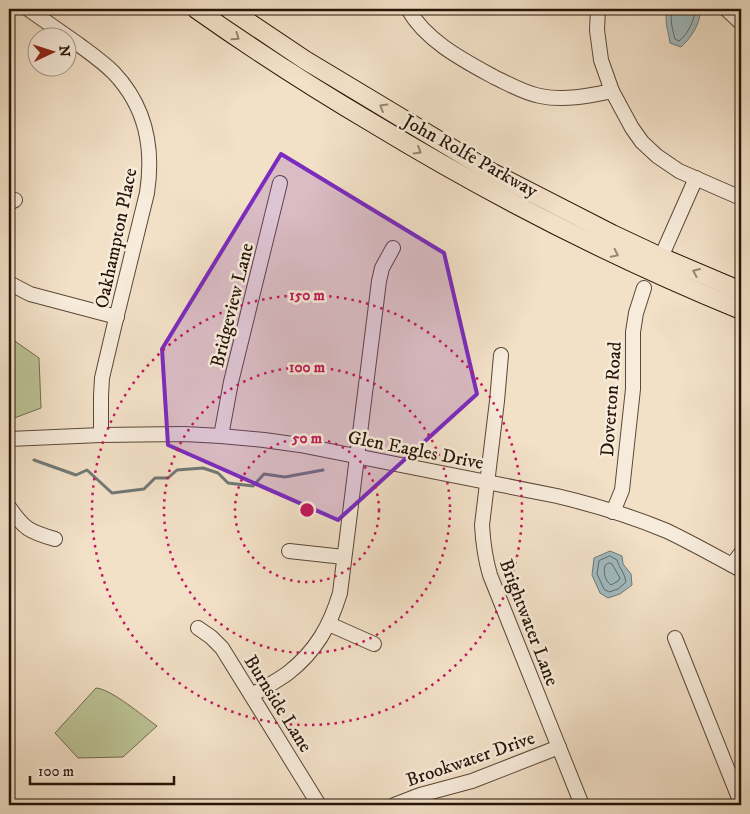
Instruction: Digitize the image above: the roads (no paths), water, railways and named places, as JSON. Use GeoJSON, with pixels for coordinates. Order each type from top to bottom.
{"type":"FeatureCollection","features":[{"type":"Feature","properties":{"kind":"main road","name":"John Rolfe Parkway"},"geometry":{"type":"LineString","coordinates":[[196,9],[323,94],[471,181],[529,211],[658,264],[741,291]]}},
{"type":"Feature","properties":{"kind":"main road","name":"John Rolfe Parkway"},"geometry":{"type":"LineString","coordinates":[[229,9],[305,60],[493,173],[612,234],[658,264],[741,310]]}},
{"type":"Feature","properties":{"kind":"street","name":"Oakhampton Place"},"geometry":{"type":"LineString","coordinates":[[28,9],[97,58],[113,72],[126,88],[141,115],[150,148],[150,176],[147,193],[102,378],[101,436]]}},
{"type":"Feature","properties":{"kind":"street"},"geometry":{"type":"LineString","coordinates":[[408,9],[434,40],[485,72],[525,92],[554,98],[578,98],[612,91]]}},
{"type":"Feature","properties":{"kind":"street"},"geometry":{"type":"LineString","coordinates":[[598,9],[598,43],[612,91],[628,122],[642,142],[657,156],[679,171],[741,198]]}},
{"type":"Feature","properties":{"kind":"street"},"geometry":{"type":"LineString","coordinates":[[726,9],[741,23]]}},
{"type":"Feature","properties":{"kind":"street"},"geometry":{"type":"LineString","coordinates":[[658,264],[696,178]]}},
{"type":"Feature","properties":{"kind":"street","name":"Bridgeview Lane"},"geometry":{"type":"LineString","coordinates":[[221,436],[231,382],[280,184]]}},
{"type":"Feature","properties":{"kind":"street"},"geometry":{"type":"LineString","coordinates":[[252,695],[288,673],[306,656],[322,636],[334,613],[340,593],[379,281],[382,268],[393,248]]}},
{"type":"Feature","properties":{"kind":"street"},"geometry":{"type":"LineString","coordinates":[[9,283],[30,294],[117,317]]}},
{"type":"Feature","properties":{"kind":"street","name":"Doverton Road"},"geometry":{"type":"LineString","coordinates":[[613,512],[622,490],[633,389],[633,332],[636,313],[644,288]]}},
{"type":"Feature","properties":{"kind":"street","name":"Brightwater Lane"},"geometry":{"type":"LineString","coordinates":[[501,355],[482,525],[482,541],[490,575],[582,805]]}},
{"type":"Feature","properties":{"kind":"street","name":"Glen Eagles Drive"},"geometry":{"type":"LineString","coordinates":[[9,439],[184,434],[291,444],[488,482],[585,503],[638,519],[668,532],[737,568]]}},
{"type":"Feature","properties":{"kind":"street"},"geometry":{"type":"LineString","coordinates":[[9,507],[20,523],[28,529],[36,534],[55,539]]}},
{"type":"Feature","properties":{"kind":"street"},"geometry":{"type":"LineString","coordinates":[[288,551],[344,557]]}},
{"type":"Feature","properties":{"kind":"street"},"geometry":{"type":"LineString","coordinates":[[737,568],[741,553]]}},
{"type":"Feature","properties":{"kind":"street"},"geometry":{"type":"LineString","coordinates":[[329,624],[374,644]]}},
{"type":"Feature","properties":{"kind":"street","name":"Burnside Lane"},"geometry":{"type":"LineString","coordinates":[[198,628],[222,648],[320,805]]}},
{"type":"Feature","properties":{"kind":"street"},"geometry":{"type":"LineString","coordinates":[[675,638],[741,803]]}},
{"type":"Feature","properties":{"kind":"street","name":"Brookwater Drive"},"geometry":{"type":"LineString","coordinates":[[394,805],[420,795],[472,781],[559,747]]}},
{"type":"Feature","properties":{"kind":"water"},"geometry":{"type":"Polygon","coordinates":[[[668,9],[700,10],[695,30],[681,47],[670,43],[666,22],[668,9]]]}},
{"type":"Feature","properties":{"kind":"water"},"geometry":{"type":"Polygon","coordinates":[[[610,551],[622,556],[623,564],[631,574],[632,585],[620,594],[608,598],[600,593],[592,575],[594,558],[610,551]]]}},
{"type":"Feature","properties":{"kind":"waterway"},"geometry":{"type":"LineString","coordinates":[[34,460],[76,475],[87,470],[112,493],[144,489],[155,478],[168,478],[177,470],[203,468],[218,473],[228,483],[253,486],[264,474],[285,477],[323,470]]}}]}
